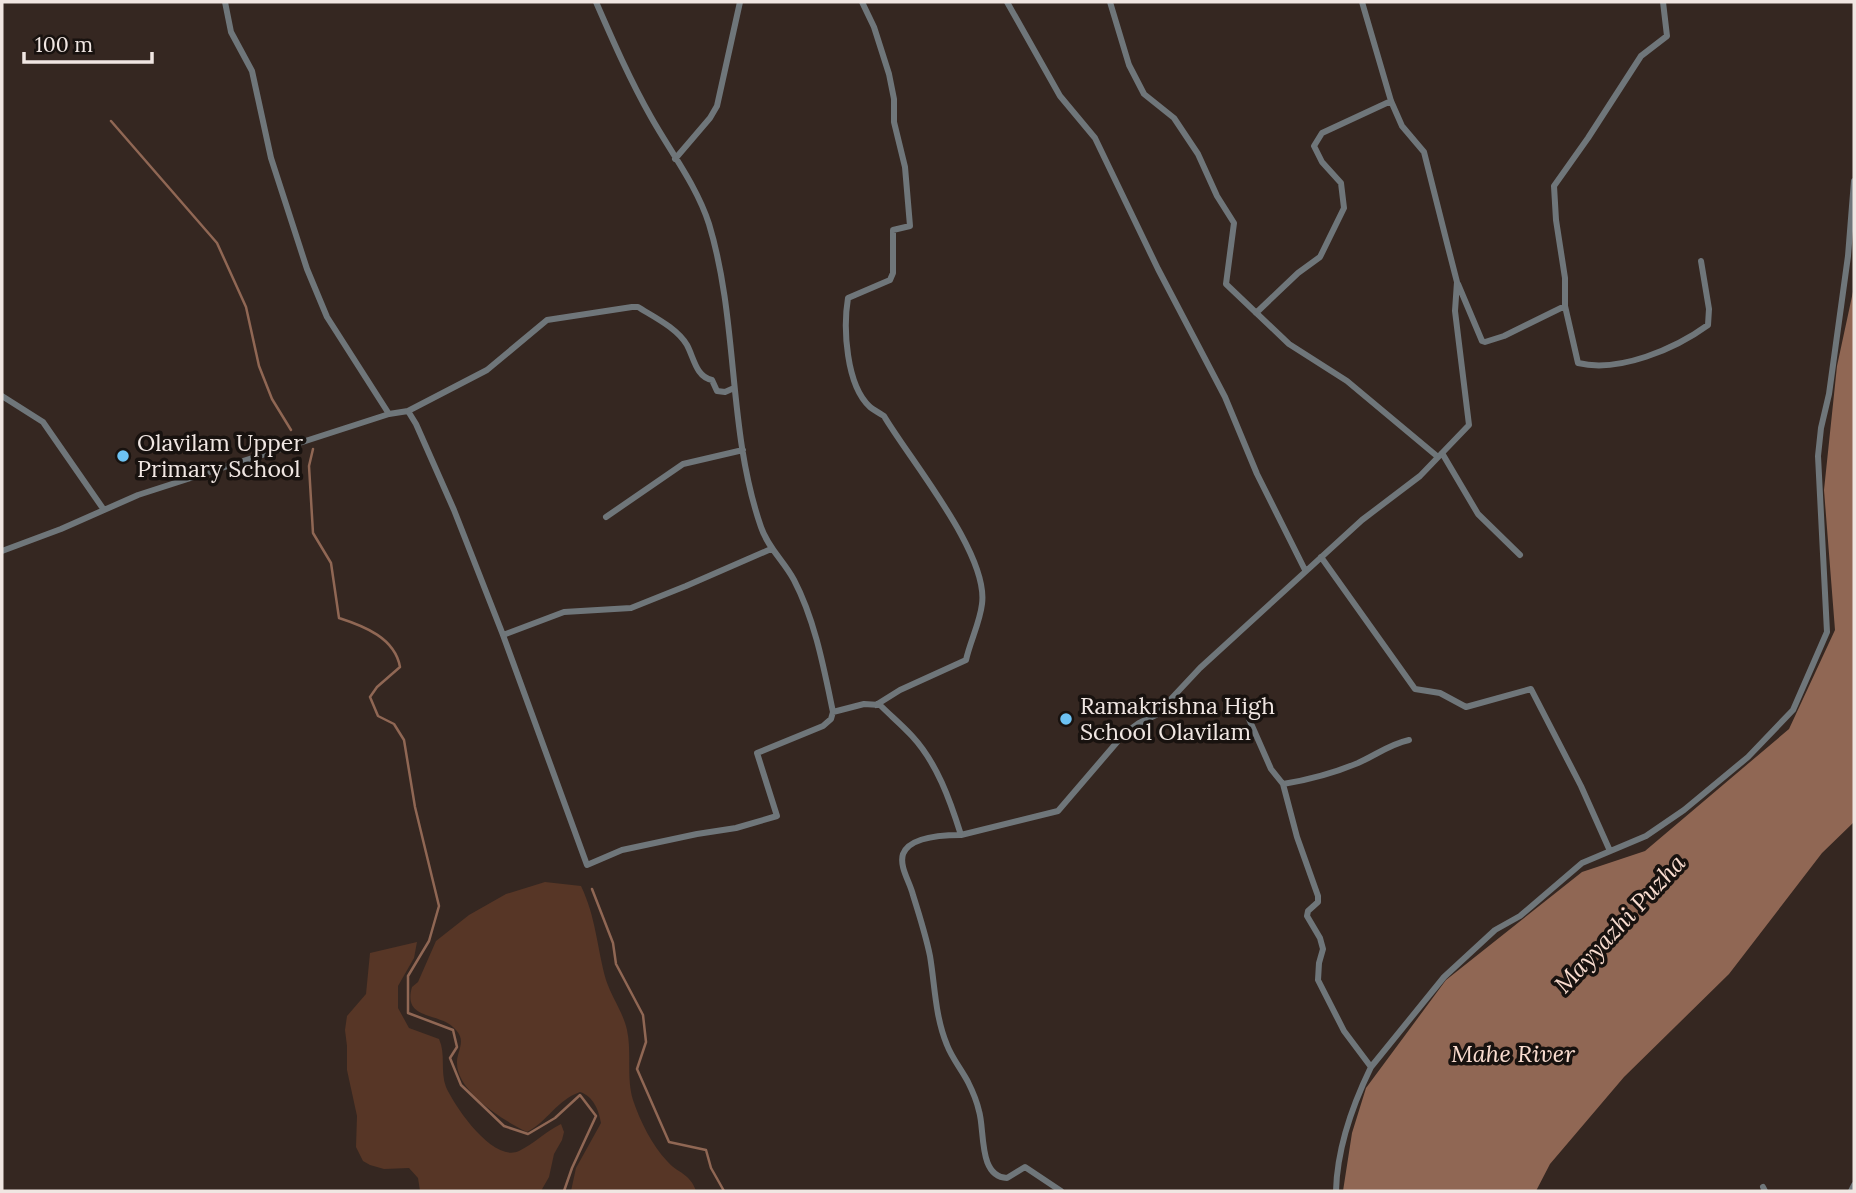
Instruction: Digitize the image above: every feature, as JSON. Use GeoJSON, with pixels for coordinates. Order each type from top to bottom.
{"type":"FeatureCollection","features":[{"type":"Feature","properties":{"kind":"street"},"geometry":{"type":"LineString","coordinates":[[225,2],[231,32],[252,71],[271,158],[307,269],[327,317],[389,414]]}},
{"type":"Feature","properties":{"kind":"street"},"geometry":{"type":"LineString","coordinates":[[408,411],[427,446],[454,510],[587,865],[622,850],[736,828],[777,816],[757,753],[823,726],[831,719],[833,712],[808,614],[789,572],[771,549],[761,526],[743,450],[734,388],[732,338],[708,221],[633,82],[596,2]]}},
{"type":"Feature","properties":{"kind":"street"},"geometry":{"type":"LineString","coordinates":[[675,159],[717,106],[740,2]]}},
{"type":"Feature","properties":{"kind":"street"},"geometry":{"type":"LineString","coordinates":[[862,2],[874,27],[889,74],[894,99],[894,122],[905,167],[910,226],[893,230],[890,280],[848,298],[845,320],[851,366],[858,388],[868,405],[884,416],[961,533],[982,584],[982,604],[966,660],[900,690],[876,705]]}},
{"type":"Feature","properties":{"kind":"street"},"geometry":{"type":"LineString","coordinates":[[1007,2],[1060,96],[1095,138],[1158,269],[1225,397],[1258,474],[1305,570]]}},
{"type":"Feature","properties":{"kind":"street"},"geometry":{"type":"LineString","coordinates":[[1110,2],[1129,65],[1144,94],[1174,118],[1198,154],[1234,223],[1226,284],[1289,344],[1347,381],[1440,455],[1478,514],[1520,555]]}},
{"type":"Feature","properties":{"kind":"street"},"geometry":{"type":"LineString","coordinates":[[1362,2],[1391,101],[1402,127],[1424,152],[1457,282],[1482,341],[1504,337],[1565,306]]}},
{"type":"Feature","properties":{"kind":"street"},"geometry":{"type":"LineString","coordinates":[[1663,2],[1667,36],[1641,56],[1554,186],[1565,278],[1565,306],[1578,363],[1603,365],[1646,357],[1685,340],[1708,325],[1709,309],[1701,261]]}},
{"type":"Feature","properties":{"kind":"street"},"geometry":{"type":"LineString","coordinates":[[1256,313],[1298,273],[1320,257],[1344,208],[1341,183],[1322,162],[1314,146],[1322,133],[1391,101]]}},
{"type":"Feature","properties":{"kind":"street"},"geometry":{"type":"LineString","coordinates":[[1336,1191],[1336,1170],[1363,1084],[1371,1067],[1444,977],[1495,930],[1520,916],[1582,863],[1646,836],[1684,810],[1748,757],[1793,710],[1827,632],[1818,456],[1848,256],[1854,181]]}},
{"type":"Feature","properties":{"kind":"street"},"geometry":{"type":"LineString","coordinates":[[1061,1191],[1025,1167],[1007,1178],[998,1177],[991,1171],[982,1144],[980,1113],[968,1082],[947,1045],[935,1007],[930,955],[913,892],[903,867],[903,855],[909,845],[936,835],[961,835],[1059,811],[1124,734],[1156,715],[1200,668],[1305,570],[1362,520],[1420,476],[1469,425],[1455,311],[1457,282]]}},
{"type":"Feature","properties":{"kind":"street"},"geometry":{"type":"LineString","coordinates":[[2,551],[61,529],[138,495],[389,414],[408,411],[487,370],[547,320],[638,307],[676,331],[686,344],[701,374],[705,379],[712,380],[717,391],[725,393],[734,388]]}},
{"type":"Feature","properties":{"kind":"street"},"geometry":{"type":"LineString","coordinates":[[2,396],[43,422],[103,510]]}},
{"type":"Feature","properties":{"kind":"street"},"geometry":{"type":"LineString","coordinates":[[606,517],[683,464],[743,450]]}},
{"type":"Feature","properties":{"kind":"street"},"geometry":{"type":"LineString","coordinates":[[503,635],[564,612],[631,608],[771,549]]}},
{"type":"Feature","properties":{"kind":"street"},"geometry":{"type":"LineString","coordinates":[[1321,557],[1415,689],[1440,693],[1466,707],[1531,689],[1581,786],[1610,851]]}},
{"type":"Feature","properties":{"kind":"street"},"geometry":{"type":"LineString","coordinates":[[833,712],[864,704],[880,705],[914,738],[928,758],[951,803],[961,835]]}},
{"type":"Feature","properties":{"kind":"street"},"geometry":{"type":"LineString","coordinates":[[1249,719],[1270,769],[1283,784],[1297,837],[1318,896],[1318,902],[1308,911],[1307,916],[1323,949],[1318,981],[1344,1031],[1371,1067]]}},
{"type":"Feature","properties":{"kind":"street"},"geometry":{"type":"LineString","coordinates":[[1283,784],[1354,765],[1396,743],[1409,740]]}},
{"type":"Feature","properties":{"kind":"street"},"geometry":{"type":"LineString","coordinates":[[1851,1191],[1854,1185]]}},
{"type":"Feature","properties":{"kind":"shaded area"},"geometry":{"type":"Polygon","coordinates":[[[545,882],[581,886],[593,921],[606,980],[627,1030],[630,1083],[636,1108],[656,1148],[690,1180],[696,1191],[571,1191],[576,1168],[601,1123],[592,1100],[580,1092],[565,1100],[527,1132],[517,1127],[483,1104],[464,1083],[458,1072],[461,1041],[456,1030],[413,1006],[410,998],[412,987],[418,982],[436,941],[469,915],[506,894],[545,882]]]}},
{"type":"Feature","properties":{"kind":"shaded area"},"geometry":{"type":"Polygon","coordinates":[[[417,942],[414,958],[398,986],[398,1008],[409,1028],[439,1039],[446,1087],[466,1119],[487,1141],[509,1153],[519,1151],[561,1124],[564,1132],[562,1140],[541,1191],[420,1191],[418,1178],[409,1168],[384,1169],[370,1165],[363,1161],[356,1147],[357,1116],[347,1070],[347,1016],[366,994],[370,953],[417,942]]]}},
{"type":"Feature","properties":{"kind":"water","name":"Mahe River"},"geometry":{"type":"Polygon","coordinates":[[[1854,287],[1854,822],[1822,853],[1729,974],[1624,1077],[1550,1164],[1536,1191],[1343,1191],[1352,1133],[1366,1088],[1446,980],[1582,872],[1645,851],[1789,729],[1835,630],[1824,490],[1837,366],[1854,287]]]}},
{"type":"Feature","properties":{"kind":"waterway"},"geometry":{"type":"LineString","coordinates":[[111,121],[217,243],[246,307],[259,366],[272,399],[291,430]]}},
{"type":"Feature","properties":{"kind":"waterway"},"geometry":{"type":"LineString","coordinates":[[313,449],[309,466],[313,533],[331,563],[339,618],[368,629],[385,641],[392,648],[400,667],[377,687],[370,697],[378,716],[394,724],[404,740],[415,807],[439,906],[429,941],[408,976],[408,1013],[453,1030],[457,1047],[450,1058],[461,1085],[504,1126],[528,1134],[555,1118],[580,1095],[596,1116],[564,1191]]}},
{"type":"Feature","properties":{"kind":"waterway"},"geometry":{"type":"LineString","coordinates":[[592,889],[613,943],[616,964],[643,1015],[646,1042],[637,1069],[669,1142],[706,1150],[711,1168],[724,1191]]}},
{"type":"Feature","properties":{"kind":"place","name":"Olavilam Upper Primary School"},"geometry":{"type":"Point","coordinates":[123,456]}},
{"type":"Feature","properties":{"kind":"place","name":"Ramakrishna High School Olavilam"},"geometry":{"type":"Point","coordinates":[1066,719]}},
{"type":"Feature","properties":{"kind":"water label","name":"Mayyazhi Puzha"},"geometry":{"type":"Point","coordinates":[1620,924]}}]}
